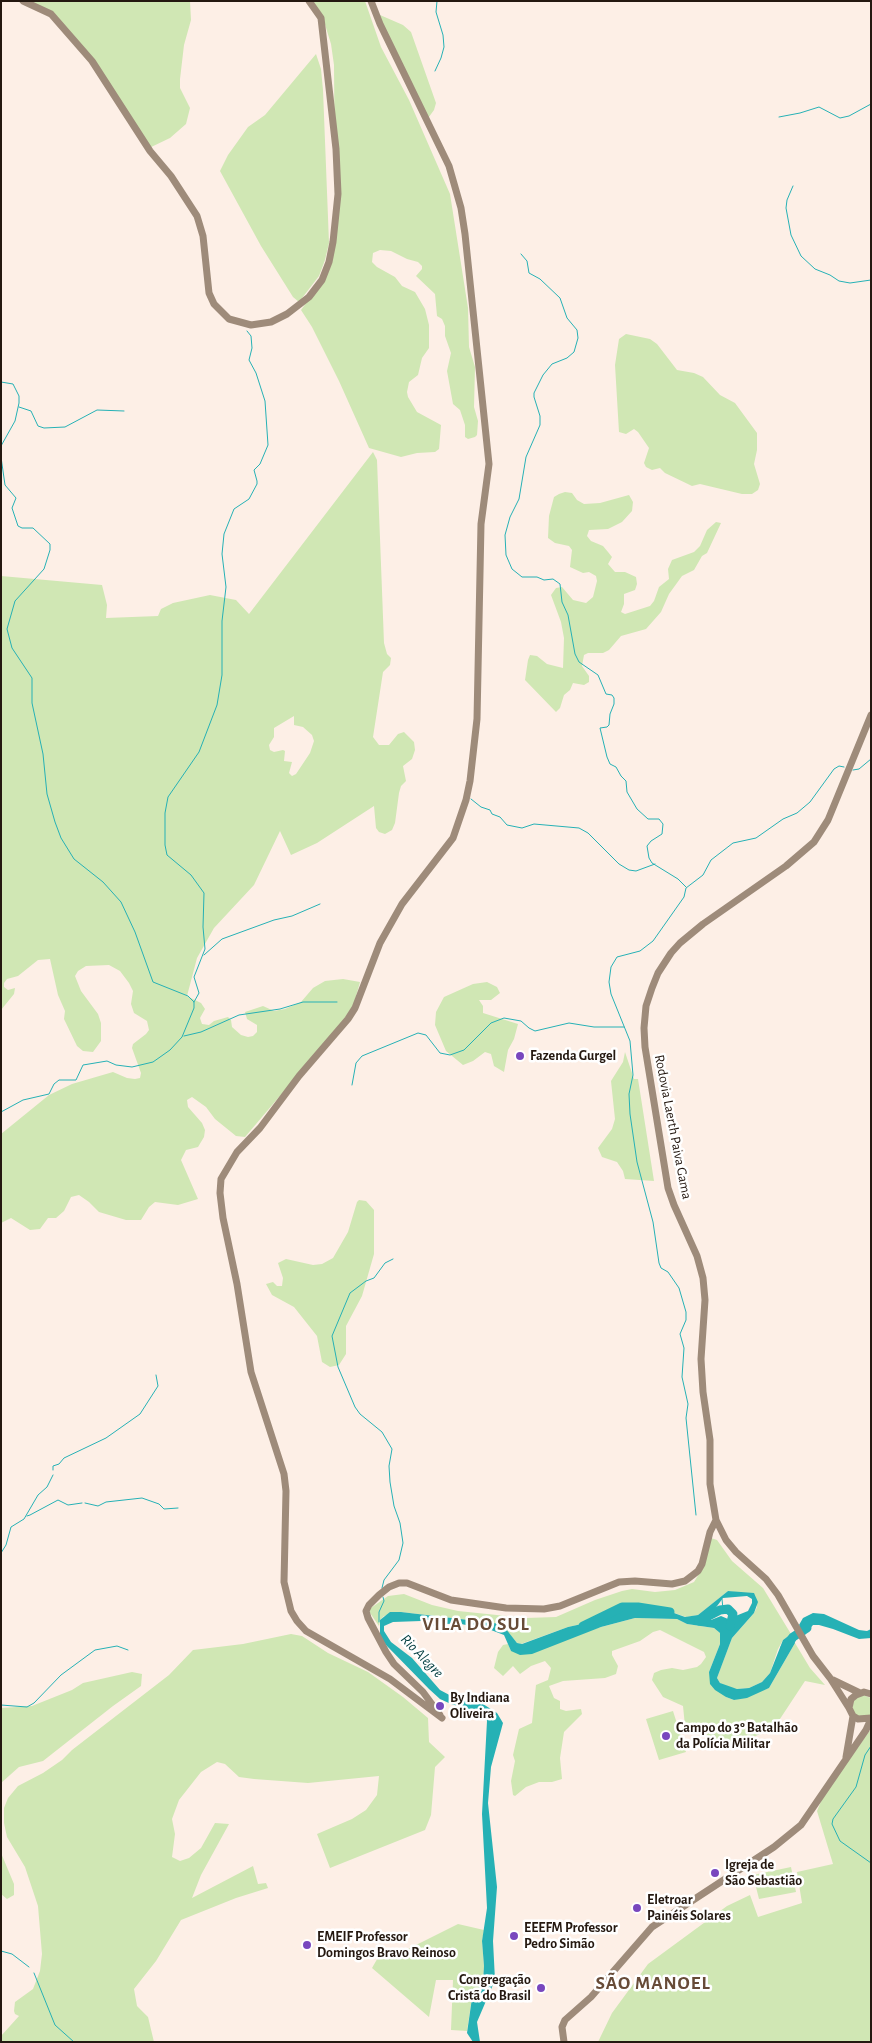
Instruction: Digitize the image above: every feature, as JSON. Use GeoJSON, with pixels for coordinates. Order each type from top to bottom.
{"type":"FeatureCollection","features":[{"type":"Feature","properties":{"kind":"street"},"geometry":{"type":"LineString","coordinates":[[23,1],[51,14],[92,62],[150,151],[171,176],[197,216],[203,236],[204,263],[209,293],[214,304],[229,319],[251,325],[271,322],[287,314],[309,297],[322,280],[329,262],[333,242],[338,194],[336,149],[321,18],[309,1]]}},
{"type":"Feature","properties":{"kind":"street"},"geometry":{"type":"LineString","coordinates":[[371,1],[380,24],[449,166],[466,234],[490,464],[481,524],[477,719],[466,800],[454,838],[402,904],[380,943],[352,1013],[299,1076],[260,1128],[237,1152],[221,1179],[220,1193],[223,1218],[237,1284],[250,1372],[284,1474],[286,1491],[284,1582],[291,1610],[297,1621],[306,1631],[390,1679],[442,1718],[423,1692],[394,1664],[376,1633],[366,1611],[379,1595],[399,1583],[407,1583],[451,1600],[506,1608],[544,1609],[560,1606],[619,1582],[635,1581],[672,1584],[685,1581],[698,1572],[702,1564],[710,1532],[716,1520]]}},
{"type":"Feature","properties":{"kind":"street","name":"Rodovia Laerth Paiva Gama"},"geometry":{"type":"LineString","coordinates":[[852,1716],[830,1678],[820,1668],[778,1595],[766,1580],[726,1540],[716,1520],[710,1484],[710,1440],[701,1359],[705,1300],[703,1278],[697,1256],[668,1188],[645,1047],[646,1006],[658,973],[680,942],[786,866],[814,842],[828,820],[871,716]]}},
{"type":"Feature","properties":{"kind":"street","name":"Rodovia Laerth Paiva Gama"},"geometry":{"type":"LineString","coordinates":[[830,1678],[867,1693]]}},
{"type":"Feature","properties":{"kind":"street"},"geometry":{"type":"LineString","coordinates":[[849,1708],[851,1700],[867,1693]]}},
{"type":"Feature","properties":{"kind":"street"},"geometry":{"type":"LineString","coordinates":[[846,1759],[852,1716],[862,1720],[871,1719]]}},
{"type":"Feature","properties":{"kind":"street"},"geometry":{"type":"LineString","coordinates":[[564,2042],[562,2027],[565,2020],[591,1997],[652,1927],[790,1836],[802,1825],[866,1730],[871,1719]]}},
{"type":"Feature","properties":{"kind":"green space"},"geometry":{"type":"Polygon","coordinates":[[[17,1],[190,1],[191,20],[184,45],[180,79],[180,88],[190,108],[186,124],[170,138],[147,149],[93,65],[50,17],[38,9],[17,1]]]}},
{"type":"Feature","properties":{"kind":"green space"},"geometry":{"type":"Polygon","coordinates":[[[310,1],[365,1],[381,47],[409,100],[450,194],[468,308],[469,347],[475,367],[474,407],[478,421],[477,435],[475,437],[468,439],[465,437],[465,425],[460,410],[453,404],[447,371],[451,353],[445,336],[445,326],[442,319],[437,316],[435,294],[416,276],[422,269],[422,266],[418,262],[391,251],[380,250],[373,253],[372,262],[395,277],[402,286],[415,292],[425,309],[429,325],[429,348],[422,358],[418,375],[409,382],[407,392],[417,412],[441,425],[439,449],[435,452],[417,453],[401,457],[369,448],[339,381],[312,327],[301,310],[323,280],[333,251],[335,199],[334,65],[331,44],[323,18],[310,1]]]}},
{"type":"Feature","properties":{"kind":"green space"},"geometry":{"type":"Polygon","coordinates":[[[380,15],[403,25],[411,32],[436,103],[434,110],[426,121],[379,19],[380,15]]]}},
{"type":"Feature","properties":{"kind":"green space"},"geometry":{"type":"Polygon","coordinates":[[[316,54],[321,69],[323,90],[329,243],[319,276],[299,302],[293,297],[261,246],[220,171],[228,155],[248,127],[265,115],[316,54]]]}},
{"type":"Feature","properties":{"kind":"green space"},"geometry":{"type":"Polygon","coordinates":[[[626,334],[650,339],[657,344],[677,370],[694,373],[703,377],[720,395],[735,403],[757,433],[757,450],[754,464],[760,484],[758,490],[752,494],[742,494],[700,484],[692,486],[665,473],[660,468],[652,470],[646,467],[644,463],[649,448],[638,432],[634,429],[626,434],[619,432],[615,365],[619,339],[626,334]]]}},
{"type":"Feature","properties":{"kind":"green space"},"geometry":{"type":"Polygon","coordinates":[[[373,452],[377,460],[384,643],[387,654],[391,658],[390,665],[383,672],[373,737],[379,745],[389,745],[398,734],[404,732],[414,742],[415,750],[412,759],[403,766],[406,781],[401,786],[399,793],[395,823],[392,830],[385,834],[379,832],[376,828],[374,806],[317,843],[291,855],[280,831],[254,885],[214,928],[197,958],[187,996],[201,1003],[205,1009],[200,1018],[202,1024],[209,1025],[214,1021],[228,1017],[231,1020],[232,1027],[241,1035],[248,1037],[253,1036],[257,1032],[257,1025],[247,1019],[245,1012],[263,1006],[274,1011],[285,1009],[301,1002],[313,988],[325,981],[343,979],[360,982],[352,1011],[245,1137],[236,1136],[215,1119],[206,1107],[192,1097],[187,1100],[188,1107],[202,1123],[205,1130],[204,1137],[198,1147],[186,1150],[181,1160],[198,1199],[178,1205],[155,1202],[149,1207],[141,1220],[126,1220],[99,1212],[79,1195],[71,1197],[64,1211],[56,1218],[48,1218],[40,1229],[30,1230],[11,1218],[1,1223],[1,1134],[49,1095],[72,1084],[113,1072],[127,1078],[140,1078],[141,1073],[132,1048],[133,1044],[149,1030],[147,1021],[134,1013],[131,1004],[133,991],[129,983],[120,971],[109,965],[86,966],[78,971],[75,976],[81,991],[98,1014],[101,1023],[101,1041],[93,1052],[83,1051],[77,1046],[64,1019],[65,1011],[58,995],[50,959],[38,960],[18,976],[7,979],[4,987],[8,990],[15,988],[14,994],[1,1010],[1,576],[102,585],[107,605],[106,618],[158,616],[161,609],[173,603],[210,595],[236,600],[249,614],[373,452]],[[294,716],[274,728],[274,737],[269,745],[270,750],[274,752],[285,751],[284,761],[292,762],[289,773],[292,776],[296,774],[310,753],[314,741],[312,735],[303,727],[294,725],[294,716]]]}},
{"type":"Feature","properties":{"kind":"green space"},"geometry":{"type":"Polygon","coordinates":[[[565,492],[572,493],[577,500],[584,504],[600,503],[629,495],[633,502],[632,511],[622,522],[608,529],[589,530],[587,536],[591,541],[603,546],[612,557],[608,564],[615,572],[625,572],[636,577],[637,584],[635,590],[624,594],[624,604],[621,612],[625,614],[650,606],[659,587],[669,579],[668,569],[672,560],[694,552],[700,546],[707,530],[716,522],[721,523],[707,553],[702,556],[694,570],[682,576],[669,594],[661,612],[646,629],[621,636],[609,650],[603,653],[588,653],[584,655],[582,666],[589,676],[589,682],[584,685],[573,683],[570,690],[564,695],[560,708],[556,712],[525,680],[528,660],[530,655],[537,656],[547,664],[563,668],[564,638],[561,622],[551,595],[556,588],[562,587],[573,600],[586,603],[593,597],[597,581],[596,576],[589,572],[583,573],[570,567],[572,550],[569,546],[555,543],[548,538],[549,516],[554,497],[565,492]]]}},
{"type":"Feature","properties":{"kind":"green space"},"geometry":{"type":"Polygon","coordinates":[[[487,982],[497,987],[500,993],[491,1000],[479,1000],[483,1006],[483,1013],[518,1024],[514,1039],[508,1050],[504,1072],[494,1066],[491,1054],[485,1052],[473,1061],[463,1065],[446,1051],[435,1025],[436,1012],[444,997],[473,984],[487,982]]]}},
{"type":"Feature","properties":{"kind":"green space"},"geometry":{"type":"Polygon","coordinates":[[[625,1052],[634,1079],[638,1079],[654,1181],[625,1179],[623,1171],[617,1162],[602,1157],[598,1148],[612,1129],[615,1119],[611,1081],[623,1062],[625,1052]]]}},
{"type":"Feature","properties":{"kind":"green space"},"geometry":{"type":"Polygon","coordinates":[[[359,1200],[366,1201],[374,1210],[374,1254],[362,1296],[346,1326],[346,1354],[339,1365],[330,1367],[322,1362],[317,1336],[294,1307],[272,1295],[266,1284],[273,1282],[277,1286],[282,1286],[283,1278],[278,1263],[286,1259],[313,1265],[322,1264],[333,1258],[348,1232],[359,1200]]]}},
{"type":"Feature","properties":{"kind":"green space"},"geometry":{"type":"Polygon","coordinates":[[[711,1538],[717,1540],[732,1561],[763,1588],[791,1634],[783,1640],[778,1649],[770,1673],[762,1682],[749,1688],[737,1689],[726,1687],[717,1678],[732,1638],[757,1607],[755,1595],[728,1591],[698,1615],[686,1617],[663,1609],[615,1611],[600,1620],[568,1627],[521,1644],[517,1643],[501,1624],[401,1612],[384,1616],[380,1620],[379,1626],[368,1610],[388,1596],[404,1594],[432,1605],[458,1611],[526,1618],[556,1617],[595,1600],[622,1591],[632,1589],[655,1592],[675,1590],[694,1582],[705,1564],[711,1538]]]}},
{"type":"Feature","properties":{"kind":"green space"},"geometry":{"type":"Polygon","coordinates":[[[635,1618],[677,1619],[687,1624],[714,1628],[720,1633],[720,1644],[709,1672],[726,1697],[734,1700],[769,1688],[795,1643],[810,1668],[825,1685],[805,1681],[774,1728],[737,1744],[726,1745],[720,1750],[700,1727],[685,1726],[683,1706],[663,1697],[652,1680],[654,1673],[661,1670],[672,1668],[683,1670],[697,1667],[706,1657],[704,1652],[660,1630],[653,1632],[640,1641],[612,1651],[618,1666],[616,1674],[605,1678],[563,1681],[549,1686],[554,1698],[560,1701],[560,1709],[566,1711],[581,1709],[582,1714],[564,1732],[560,1758],[562,1779],[552,1782],[539,1782],[526,1787],[515,1796],[513,1795],[511,1781],[515,1761],[513,1755],[519,1729],[532,1723],[536,1685],[548,1680],[551,1668],[545,1661],[531,1666],[520,1674],[513,1666],[503,1676],[494,1668],[498,1652],[503,1645],[508,1644],[511,1651],[635,1618]]]}},
{"type":"Feature","properties":{"kind":"green space"},"geometry":{"type":"Polygon","coordinates":[[[291,1634],[302,1636],[328,1653],[368,1672],[428,1718],[429,1742],[445,1757],[435,1767],[431,1815],[425,1830],[330,1868],[317,1834],[352,1819],[366,1810],[377,1795],[379,1776],[308,1783],[254,1779],[239,1777],[225,1764],[217,1762],[201,1772],[179,1800],[172,1819],[175,1834],[172,1857],[180,1861],[189,1858],[201,1848],[215,1823],[229,1824],[201,1875],[192,1898],[253,1866],[258,1884],[266,1883],[268,1888],[236,1898],[181,1920],[156,1961],[134,1989],[137,2006],[148,2017],[154,2042],[1,2042],[1,2036],[19,2016],[14,2011],[15,2002],[33,1989],[40,1971],[42,1954],[38,1906],[25,1867],[7,1837],[4,1823],[4,1808],[8,1798],[18,1786],[43,1773],[62,1760],[72,1750],[169,1675],[193,1650],[243,1644],[291,1634]]]}},
{"type":"Feature","properties":{"kind":"green space"},"geometry":{"type":"Polygon","coordinates":[[[132,1672],[142,1674],[141,1686],[43,1761],[19,1767],[1,1783],[1,1708],[32,1706],[72,1690],[83,1683],[132,1672]]]}},
{"type":"Feature","properties":{"kind":"green space"},"geometry":{"type":"Polygon","coordinates":[[[863,1695],[871,1698],[871,1716],[861,1719],[852,1711],[854,1699],[863,1695]]]}},
{"type":"Feature","properties":{"kind":"green space","name":"Campo do 3º Batalhão da Polícia Militar"},"geometry":{"type":"Polygon","coordinates":[[[673,1711],[686,1752],[659,1760],[646,1719],[673,1711]]]}},
{"type":"Feature","properties":{"kind":"green space"},"geometry":{"type":"Polygon","coordinates":[[[871,1729],[871,2042],[598,2042],[612,2013],[648,1964],[727,1906],[750,1895],[758,1917],[802,1903],[797,1872],[833,1864],[817,1811],[824,1794],[871,1729]]]}},
{"type":"Feature","properties":{"kind":"green space"},"geometry":{"type":"Polygon","coordinates":[[[1,1853],[14,1884],[14,1895],[7,1899],[1,1894],[1,1853]]]}},
{"type":"Feature","properties":{"kind":"green space"},"geometry":{"type":"Polygon","coordinates":[[[791,1867],[796,1892],[759,1899],[753,1875],[791,1867]]]}},
{"type":"Feature","properties":{"kind":"green space"},"geometry":{"type":"Polygon","coordinates":[[[458,1924],[484,1930],[482,1941],[483,1981],[472,1998],[467,2031],[451,2030],[453,1980],[436,1980],[429,2017],[372,1968],[380,1954],[404,1951],[458,1924]]]}},
{"type":"Feature","properties":{"kind":"water"},"geometry":{"type":"Polygon","coordinates":[[[728,1591],[754,1593],[758,1602],[754,1613],[732,1638],[717,1678],[720,1683],[737,1689],[749,1688],[762,1682],[770,1673],[783,1640],[791,1634],[795,1643],[769,1688],[747,1698],[734,1700],[715,1690],[710,1684],[709,1672],[720,1644],[720,1633],[714,1628],[687,1624],[677,1619],[635,1618],[601,1627],[532,1654],[520,1655],[511,1651],[504,1635],[491,1630],[456,1623],[431,1626],[421,1621],[393,1622],[384,1626],[384,1631],[391,1642],[412,1658],[440,1690],[457,1699],[483,1704],[497,1713],[503,1723],[491,1767],[488,1803],[497,1887],[493,1941],[495,1980],[477,2022],[480,2042],[473,2042],[467,2033],[472,1998],[483,1981],[482,1941],[487,1908],[482,1814],[487,1721],[484,1714],[440,1699],[429,1689],[386,1645],[380,1636],[380,1620],[390,1612],[401,1612],[502,1624],[517,1643],[522,1644],[568,1627],[600,1620],[615,1611],[663,1609],[685,1617],[698,1615],[728,1591]],[[747,1596],[723,1598],[709,1617],[711,1620],[721,1616],[728,1619],[748,1611],[752,1599],[747,1596]]]}},
{"type":"Feature","properties":{"kind":"water"},"geometry":{"type":"Polygon","coordinates":[[[813,1613],[824,1614],[859,1630],[867,1631],[871,1629],[871,1638],[859,1639],[819,1625],[813,1625],[804,1636],[799,1625],[803,1618],[813,1613]]]}},
{"type":"Feature","properties":{"kind":"waterway"},"geometry":{"type":"LineString","coordinates":[[435,71],[444,47],[443,35],[436,12],[437,1]]}},
{"type":"Feature","properties":{"kind":"waterway"},"geometry":{"type":"LineString","coordinates":[[779,117],[819,107],[840,118],[849,116],[871,104]]}},
{"type":"Feature","properties":{"kind":"waterway"},"geometry":{"type":"LineString","coordinates":[[793,186],[786,208],[791,235],[801,256],[815,269],[839,281],[850,283],[871,280]]}},
{"type":"Feature","properties":{"kind":"waterway"},"geometry":{"type":"LineString","coordinates":[[521,254],[527,261],[529,273],[540,279],[560,298],[567,318],[577,330],[578,338],[574,352],[567,358],[552,364],[543,375],[534,393],[540,416],[540,425],[526,457],[519,499],[510,517],[505,535],[506,555],[512,569],[522,577],[537,577],[544,580],[553,579],[560,584],[562,602],[568,615],[575,654],[579,662],[598,675],[606,694],[612,695],[614,698],[609,725],[600,728],[607,757],[610,764],[616,767],[626,781],[627,792],[637,809],[648,819],[659,819],[663,824],[662,834],[647,846],[652,863],[678,879],[686,887]]}},
{"type":"Feature","properties":{"kind":"waterway"},"geometry":{"type":"LineString","coordinates":[[194,1002],[199,993],[194,977],[205,949],[203,927],[204,893],[191,875],[167,855],[165,845],[165,813],[168,797],[199,752],[217,705],[222,675],[222,621],[226,587],[222,554],[224,534],[234,509],[249,499],[257,484],[254,470],[260,464],[268,445],[265,401],[256,373],[249,360],[252,348],[251,336],[247,331]]}},
{"type":"Feature","properties":{"kind":"waterway"},"geometry":{"type":"LineString","coordinates":[[1,382],[13,384],[19,396],[15,421],[1,446]]}},
{"type":"Feature","properties":{"kind":"waterway"},"geometry":{"type":"LineString","coordinates":[[19,407],[31,411],[38,426],[44,428],[65,427],[97,410],[124,411]]}},
{"type":"Feature","properties":{"kind":"waterway"},"geometry":{"type":"LineString","coordinates":[[1,457],[5,485],[16,498],[12,508],[18,526],[33,528],[50,544],[44,569],[15,601],[7,629],[12,648],[32,678],[32,703],[43,754],[47,794],[55,822],[61,838],[74,859],[103,882],[121,902],[135,932],[153,982],[188,996],[194,1002],[194,1008],[182,1037],[170,1050],[153,1062],[132,1067],[116,1065],[107,1061],[83,1065],[76,1080],[59,1080],[54,1084],[49,1094],[23,1100],[1,1112]]}},
{"type":"Feature","properties":{"kind":"waterway"},"geometry":{"type":"LineString","coordinates":[[853,770],[859,769],[871,759]]}},
{"type":"Feature","properties":{"kind":"waterway"},"geometry":{"type":"LineString","coordinates":[[696,1515],[686,1418],[688,1404],[682,1377],[684,1348],[680,1334],[686,1320],[686,1312],[679,1288],[668,1272],[661,1268],[659,1263],[653,1222],[637,1162],[630,1114],[629,1094],[633,1075],[630,1041],[611,994],[609,982],[611,967],[617,957],[640,951],[653,941],[684,897],[686,888],[703,875],[711,860],[733,843],[756,838],[783,819],[797,813],[810,802],[834,769],[839,766],[844,767]]}},
{"type":"Feature","properties":{"kind":"waterway"},"geometry":{"type":"LineString","coordinates":[[471,799],[481,807],[490,810],[492,814],[500,817],[507,825],[522,828],[534,824],[579,828],[588,833],[619,864],[629,870],[636,871],[655,864]]}},
{"type":"Feature","properties":{"kind":"waterway"},"geometry":{"type":"LineString","coordinates":[[204,955],[222,939],[274,920],[292,916],[320,904]]}},
{"type":"Feature","properties":{"kind":"waterway"},"geometry":{"type":"LineString","coordinates":[[184,1036],[201,1032],[239,1015],[280,1009],[303,1002],[337,1002]]}},
{"type":"Feature","properties":{"kind":"waterway"},"geometry":{"type":"LineString","coordinates":[[352,1085],[356,1063],[362,1056],[418,1033],[426,1035],[440,1053],[450,1055],[464,1050],[491,1023],[504,1018],[521,1021],[535,1031],[569,1023],[594,1027],[624,1027]]}},
{"type":"Feature","properties":{"kind":"waterway"},"geometry":{"type":"LineString","coordinates":[[382,1588],[384,1580],[399,1560],[403,1543],[390,1482],[389,1466],[392,1449],[382,1432],[360,1414],[355,1407],[338,1367],[332,1336],[350,1293],[366,1281],[374,1278],[385,1263],[393,1259]]}},
{"type":"Feature","properties":{"kind":"waterway"},"geometry":{"type":"LineString","coordinates":[[53,1470],[53,1466],[59,1464],[64,1458],[106,1438],[140,1414],[158,1386],[156,1375]]}},
{"type":"Feature","properties":{"kind":"waterway"},"geometry":{"type":"LineString","coordinates":[[1,1553],[6,1545],[11,1527],[24,1519],[38,1495],[47,1487],[53,1475]]}},
{"type":"Feature","properties":{"kind":"waterway"},"geometry":{"type":"LineString","coordinates":[[85,1503],[98,1506],[106,1502],[142,1498],[159,1504],[164,1509],[178,1508]]}},
{"type":"Feature","properties":{"kind":"waterway"},"geometry":{"type":"LineString","coordinates":[[27,1516],[58,1500],[68,1505],[82,1503]]}},
{"type":"Feature","properties":{"kind":"waterway"},"geometry":{"type":"LineString","coordinates":[[379,1622],[379,1612],[384,1601],[383,1597]]}},
{"type":"Feature","properties":{"kind":"waterway"},"geometry":{"type":"LineString","coordinates":[[722,1599],[723,1609]]}},
{"type":"Feature","properties":{"kind":"waterway","name":"Rio Alegre"},"geometry":{"type":"LineString","coordinates":[[583,1626],[622,1607],[638,1607],[670,1612]]}},
{"type":"Feature","properties":{"kind":"waterway","name":"Rio Alegre"},"geometry":{"type":"LineString","coordinates":[[699,1621],[720,1610],[728,1609],[733,1614],[730,1626]]}},
{"type":"Feature","properties":{"kind":"waterway","name":"Rio Alegre"},"geometry":{"type":"LineString","coordinates":[[785,1648],[793,1637],[807,1628]]}},
{"type":"Feature","properties":{"kind":"waterway"},"geometry":{"type":"LineString","coordinates":[[1,1705],[27,1707],[34,1703],[61,1675],[95,1650],[117,1646],[128,1650]]}},
{"type":"Feature","properties":{"kind":"waterway"},"geometry":{"type":"LineString","coordinates":[[871,1746],[865,1755],[856,1787],[833,1819],[832,1824],[840,1841],[871,1863]]}},
{"type":"Feature","properties":{"kind":"waterway"},"geometry":{"type":"LineString","coordinates":[[1,1951],[12,1954],[29,1967]]}},
{"type":"Feature","properties":{"kind":"waterway"},"geometry":{"type":"LineString","coordinates":[[34,1973],[55,2025],[74,2042]]}},
{"type":"Feature","properties":{"kind":"place","name":"Fazenda Gurgel"},"geometry":{"type":"Point","coordinates":[520,1056]}},
{"type":"Feature","properties":{"kind":"place","name":"By Indiana Oliveira"},"geometry":{"type":"Point","coordinates":[440,1706]}},
{"type":"Feature","properties":{"kind":"place","name":"Campo do 3º Batalhão da Polícia Militar"},"geometry":{"type":"Point","coordinates":[666,1736]}},
{"type":"Feature","properties":{"kind":"place","name":"Igreja de São Sebastião"},"geometry":{"type":"Point","coordinates":[715,1873]}},
{"type":"Feature","properties":{"kind":"place","name":"Eletroar Painéis Solares"},"geometry":{"type":"Point","coordinates":[637,1908]}},
{"type":"Feature","properties":{"kind":"place","name":"EEEFM Professor Pedro Simão"},"geometry":{"type":"Point","coordinates":[514,1936]}},
{"type":"Feature","properties":{"kind":"place","name":"EMEIF Professor Domingos Bravo Reinoso"},"geometry":{"type":"Point","coordinates":[307,1945]}},
{"type":"Feature","properties":{"kind":"place","name":"Congregação Cristã do Brasil"},"geometry":{"type":"Point","coordinates":[541,1988]}},
{"type":"Feature","properties":{"kind":"district","name":"VILA DO SUL"},"geometry":{"type":"Point","coordinates":[476,1624]}},
{"type":"Feature","properties":{"kind":"district","name":"SÃO MANOEL"},"geometry":{"type":"Point","coordinates":[653,1983]}}]}
